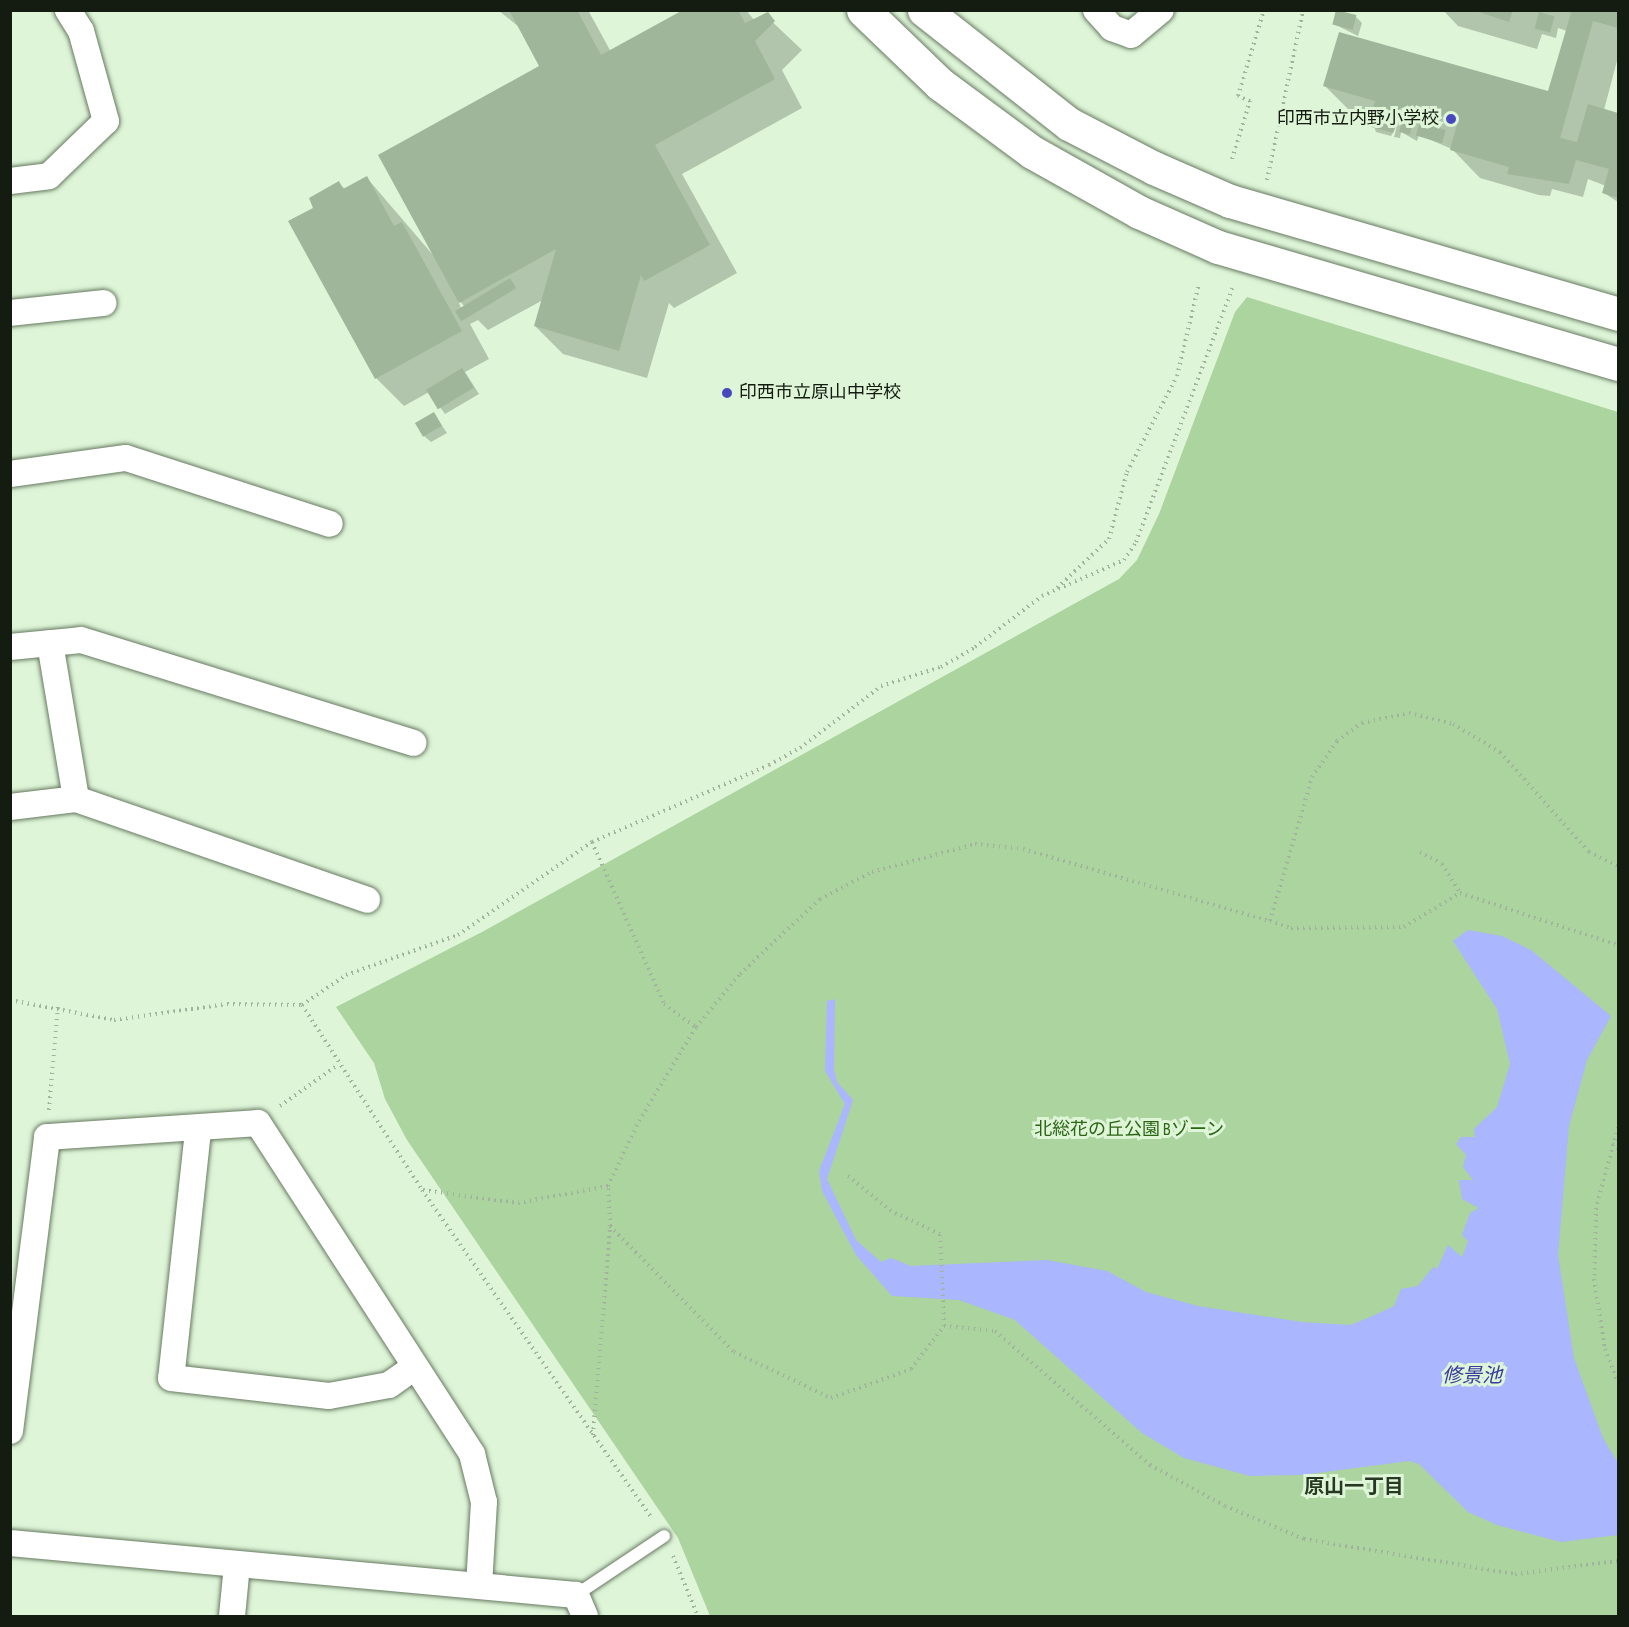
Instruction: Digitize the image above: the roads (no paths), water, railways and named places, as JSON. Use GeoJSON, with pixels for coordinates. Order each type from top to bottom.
{"type":"FeatureCollection","features":[{"type":"Feature","properties":{"kind":"street"},"geometry":{"type":"LineString","coordinates":[[10,181],[50,176],[106,121],[81,31],[68,10]]}},
{"type":"Feature","properties":{"kind":"street"},"geometry":{"type":"LineString","coordinates":[[862,10],[940,84],[1032,152],[1139,212],[1218,247],[1618,364]]}},
{"type":"Feature","properties":{"kind":"street"},"geometry":{"type":"LineString","coordinates":[[924,10],[1069,124],[1154,168],[1230,201],[1618,314]]}},
{"type":"Feature","properties":{"kind":"street"},"geometry":{"type":"LineString","coordinates":[[1096,10],[1112,28],[1131,35],[1161,10]]}},
{"type":"Feature","properties":{"kind":"street"},"geometry":{"type":"LineString","coordinates":[[10,313],[103,303]]}},
{"type":"Feature","properties":{"kind":"street"},"geometry":{"type":"LineString","coordinates":[[10,474],[126,458],[330,524]]}},
{"type":"Feature","properties":{"kind":"street"},"geometry":{"type":"LineString","coordinates":[[10,646],[81,640],[413,743]]}},
{"type":"Feature","properties":{"kind":"street"},"geometry":{"type":"LineString","coordinates":[[50,643],[76,799]]}},
{"type":"Feature","properties":{"kind":"street"},"geometry":{"type":"LineString","coordinates":[[10,807],[76,799],[367,900]]}},
{"type":"Feature","properties":{"kind":"street"},"geometry":{"type":"LineString","coordinates":[[10,1431],[15,1361],[46,1137],[198,1131],[258,1123],[472,1454],[484,1502],[478,1585]]}},
{"type":"Feature","properties":{"kind":"street"},"geometry":{"type":"LineString","coordinates":[[198,1131],[171,1378],[329,1396],[390,1385],[415,1367]]}},
{"type":"Feature","properties":{"kind":"street"},"geometry":{"type":"LineString","coordinates":[[10,1543],[478,1585],[581,1606]]}},
{"type":"Feature","properties":{"kind":"street"},"geometry":{"type":"LineString","coordinates":[[232,1617],[237,1565]]}},
{"type":"Feature","properties":{"kind":"lane"},"geometry":{"type":"LineString","coordinates":[[581,1606],[664,1536]]}},
{"type":"Feature","properties":{"kind":"water","name":"修景池"},"geometry":{"type":"Polygon","coordinates":[[[1468,930],[1502,936],[1531,950],[1611,1016],[1587,1060],[1569,1126],[1558,1255],[1574,1358],[1603,1438],[1618,1463],[1618,1535],[1561,1542],[1497,1525],[1468,1512],[1419,1464],[1409,1461],[1302,1475],[1250,1476],[1184,1458],[1142,1433],[1015,1320],[959,1300],[892,1296],[856,1255],[822,1191],[819,1171],[845,1104],[825,1071],[827,1001],[835,999],[834,1070],[837,1082],[853,1100],[827,1179],[856,1240],[881,1262],[891,1258],[911,1266],[1047,1260],[1107,1271],[1146,1292],[1198,1306],[1302,1322],[1350,1325],[1368,1318],[1394,1306],[1401,1289],[1418,1286],[1433,1267],[1437,1269],[1448,1245],[1462,1257],[1468,1241],[1462,1235],[1470,1213],[1479,1208],[1462,1199],[1459,1180],[1473,1180],[1463,1167],[1466,1155],[1456,1144],[1461,1137],[1475,1137],[1474,1129],[1497,1107],[1510,1064],[1497,1009],[1453,941],[1468,930]]]}},
{"type":"Feature","properties":{"kind":"place","name":"印西市立内野小学校"},"geometry":{"type":"Point","coordinates":[1451,119]}},
{"type":"Feature","properties":{"kind":"place","name":"印西市立原山中学校"},"geometry":{"type":"Point","coordinates":[727,393]}},
{"type":"Feature","properties":{"kind":"district","name":"原山一丁目"},"geometry":{"type":"Point","coordinates":[1354,1487]}},
{"type":"Feature","properties":{"kind":"park label","name":"北総花の丘公園 Bゾーン"},"geometry":{"type":"Point","coordinates":[1129,1130]}}]}
